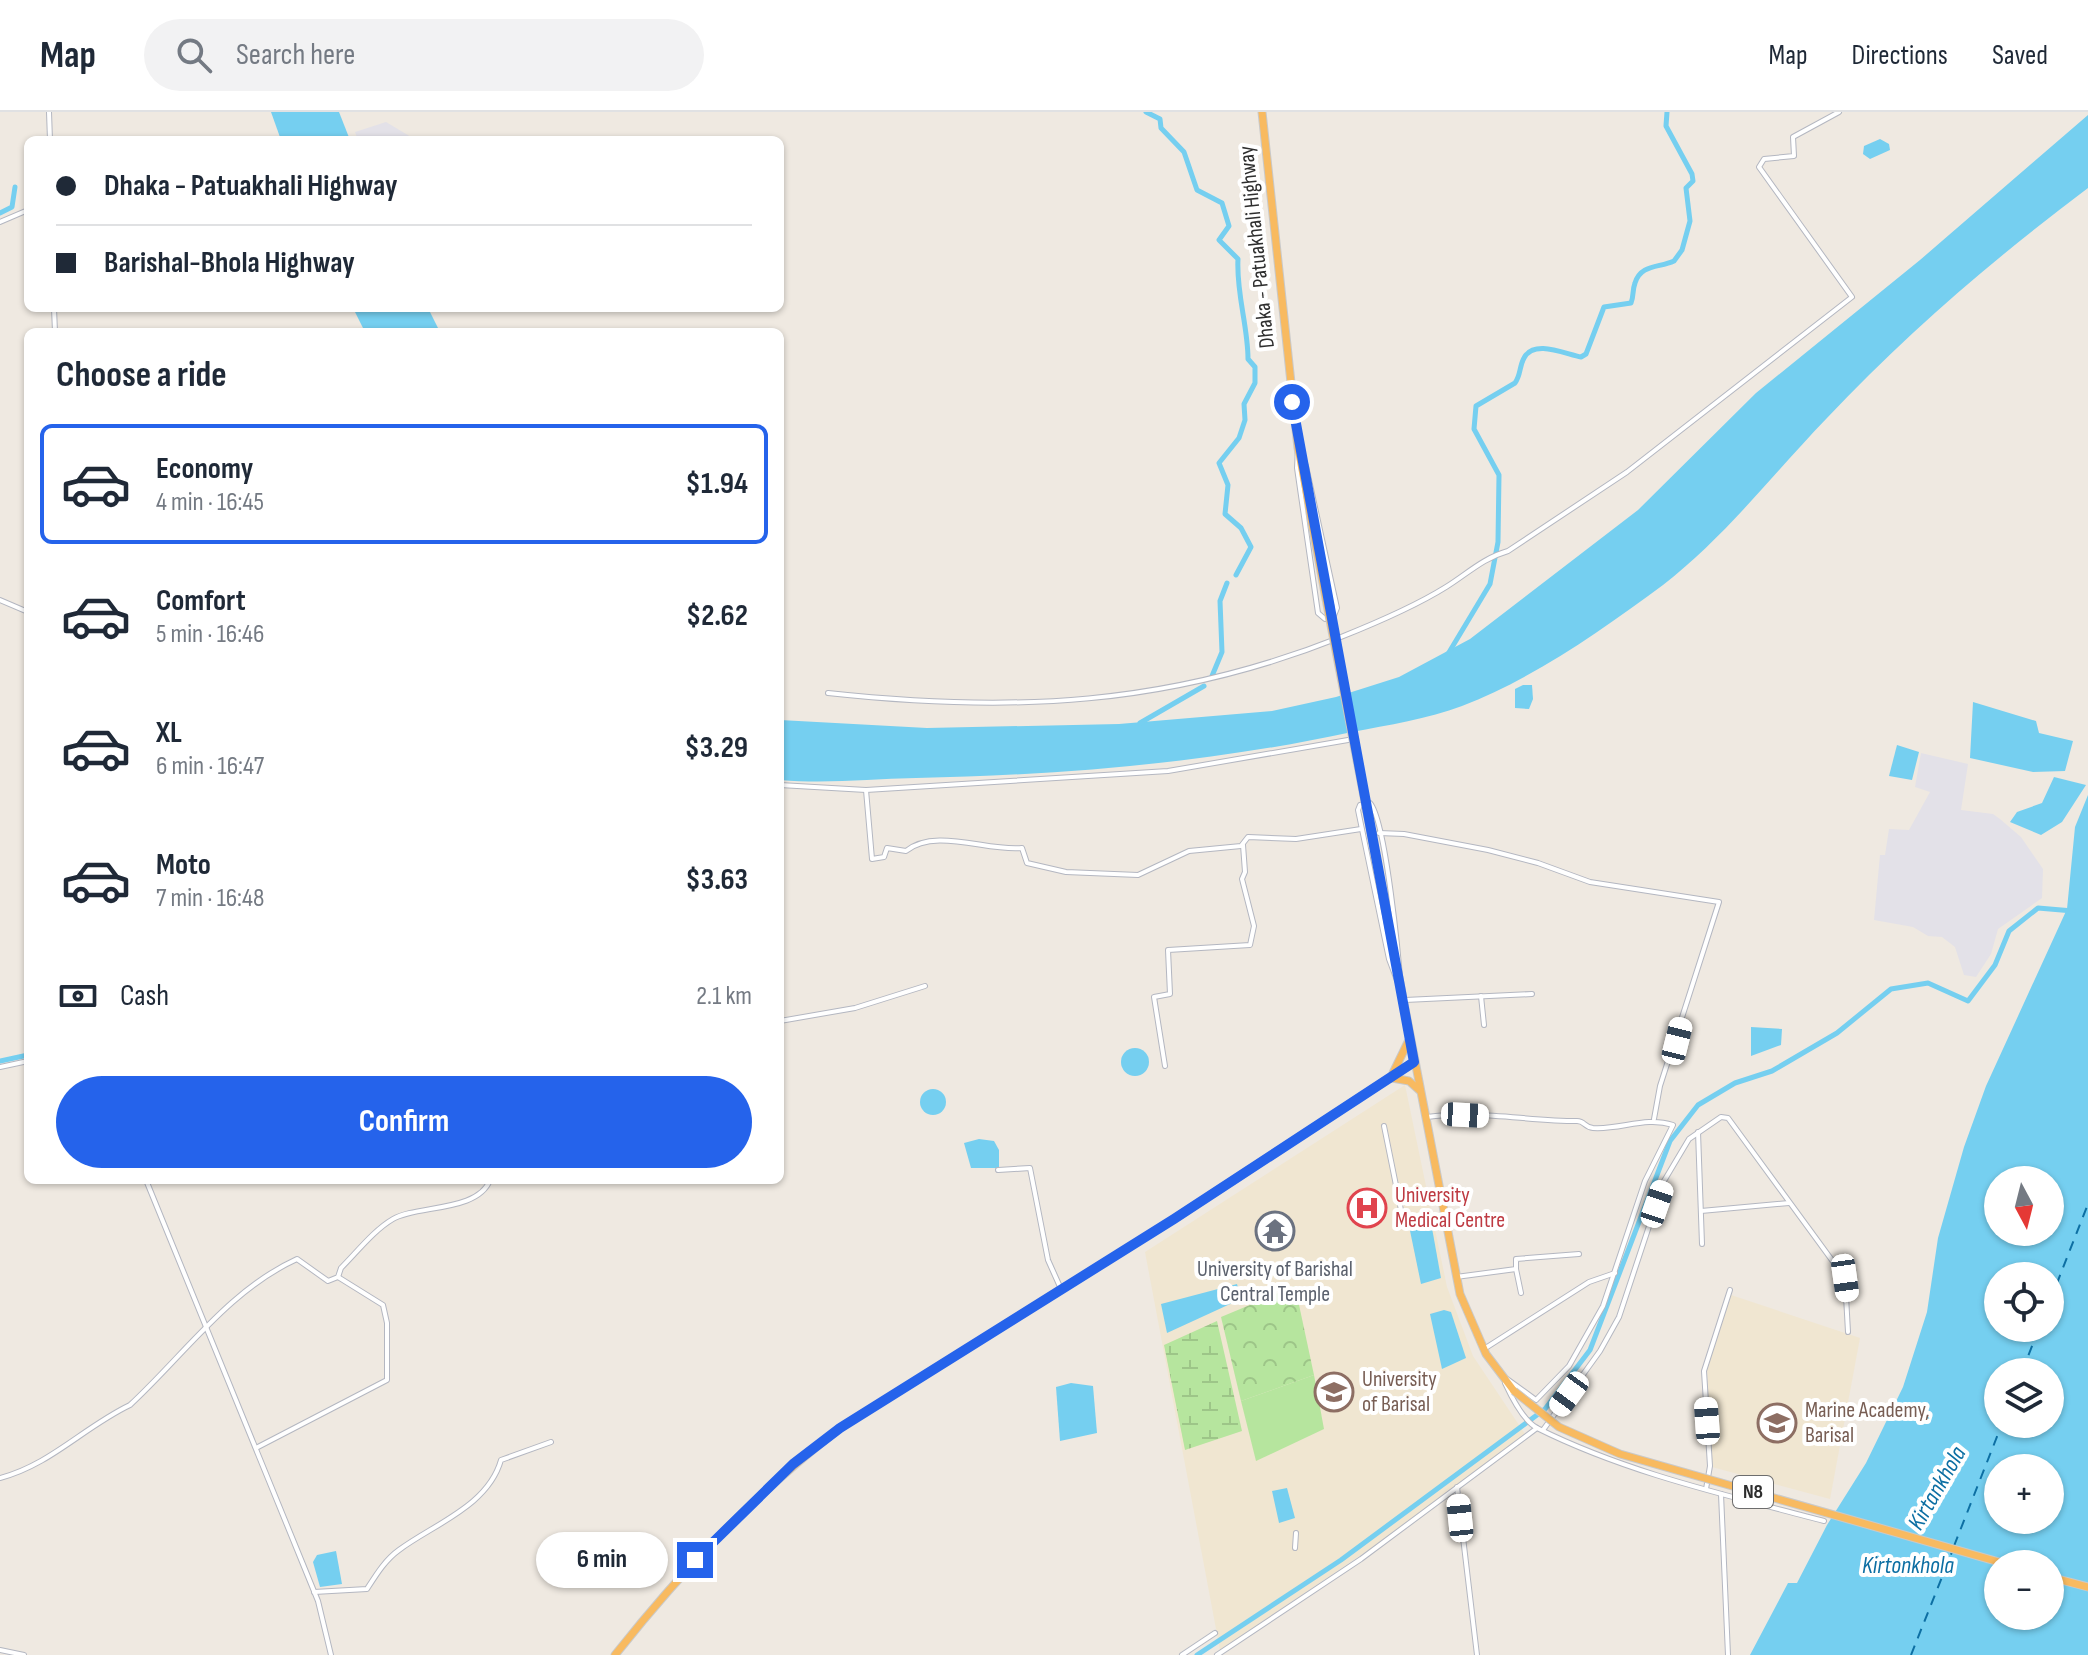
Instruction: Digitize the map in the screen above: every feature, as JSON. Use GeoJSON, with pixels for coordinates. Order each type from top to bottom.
{"type":"FeatureCollection","features":[{"type":"Feature","properties":{"kind":"highway","name":"Dhaka - Patuakhali Highway"},"geometry":{"type":"LineString","coordinates":[[1262,112],[1298,448],[1401,991]]}},
{"type":"Feature","properties":{"kind":"highway","name":"N8"},"geometry":{"type":"LineString","coordinates":[[1401,991],[1465,1311],[1484,1349],[1514,1391],[1559,1427],[1620,1454],[1984,1558]]}},
{"type":"Feature","properties":{"kind":"highway"},"geometry":{"type":"LineString","coordinates":[[1390,1079],[1409,1039]]}},
{"type":"Feature","properties":{"kind":"highway"},"geometry":{"type":"LineString","coordinates":[[615,1655],[676,1578],[793,1464],[840,1428],[1062,1291],[1414,1062]]}},
{"type":"Feature","properties":{"kind":"highway"},"geometry":{"type":"LineString","coordinates":[[1390,1079],[1403,1078],[1419,1091]]}},
{"type":"Feature","properties":{"kind":"highway"},"geometry":{"type":"LineString","coordinates":[[2064,1581],[2088,1587]]}},
{"type":"Feature","properties":{"kind":"street"},"geometry":{"type":"LineString","coordinates":[[49,112],[50,136]]}},
{"type":"Feature","properties":{"kind":"street"},"geometry":{"type":"LineString","coordinates":[[828,693],[895,700],[1026,705],[1105,699],[1179,687],[1243,673],[1340,637],[1445,588],[1488,557],[1508,551],[1627,472],[1852,297],[1759,167],[1764,159],[1794,156],[1793,137],[1839,112]]}},
{"type":"Feature","properties":{"kind":"street"},"geometry":{"type":"LineString","coordinates":[[0,222],[24,212]]}},
{"type":"Feature","properties":{"kind":"street"},"geometry":{"type":"LineString","coordinates":[[1298,448],[1306,466],[1337,608],[1333,618],[1325,619],[1318,613],[1297,468],[1298,448]]}},
{"type":"Feature","properties":{"kind":"street"},"geometry":{"type":"LineString","coordinates":[[0,600],[24,610]]}},
{"type":"Feature","properties":{"kind":"street"},"geometry":{"type":"LineString","coordinates":[[784,785],[866,790],[1168,771],[1348,740]]}},
{"type":"Feature","properties":{"kind":"street"},"geometry":{"type":"LineString","coordinates":[[866,790],[872,859],[884,857],[887,848],[906,851],[916,844],[962,843],[1022,848],[1027,863],[1066,872],[1138,875],[1189,851],[1243,845]]}},
{"type":"Feature","properties":{"kind":"street"},"geometry":{"type":"LineString","coordinates":[[1370,803],[1379,833],[1401,991],[1389,959],[1361,829],[1358,810],[1360,805],[1370,803]]}},
{"type":"Feature","properties":{"kind":"street"},"geometry":{"type":"LineString","coordinates":[[1165,1066],[1154,997],[1170,994],[1168,950],[1250,945],[1254,926],[1242,879],[1245,872],[1243,845],[1248,837],[1296,839],[1361,829]]}},
{"type":"Feature","properties":{"kind":"street"},"geometry":{"type":"LineString","coordinates":[[1379,833],[1404,834],[1488,850],[1538,863],[1590,882],[1719,902],[1660,1086],[1654,1119]]}},
{"type":"Feature","properties":{"kind":"street"},"geometry":{"type":"LineString","coordinates":[[784,1020],[855,1008],[925,986]]}},
{"type":"Feature","properties":{"kind":"street"},"geometry":{"type":"LineString","coordinates":[[1402,1000],[1532,994]]}},
{"type":"Feature","properties":{"kind":"street"},"geometry":{"type":"LineString","coordinates":[[1481,996],[1484,1025]]}},
{"type":"Feature","properties":{"kind":"street"},"geometry":{"type":"LineString","coordinates":[[0,1067],[24,1062]]}},
{"type":"Feature","properties":{"kind":"street"},"geometry":{"type":"LineString","coordinates":[[1425,1117],[1454,1113],[1527,1117],[1578,1121],[1590,1128],[1654,1119],[1673,1125],[1645,1181],[1603,1306],[1569,1366],[1539,1399],[1533,1400],[1500,1373]]}},
{"type":"Feature","properties":{"kind":"street"},"geometry":{"type":"LineString","coordinates":[[1217,1655],[1351,1565],[1538,1428],[1593,1361],[1619,1317],[1664,1181],[1689,1139],[1721,1117],[1728,1118],[1845,1278],[1848,1332]]}},
{"type":"Feature","properties":{"kind":"street"},"geometry":{"type":"LineString","coordinates":[[1384,1126],[1402,1215]]}},
{"type":"Feature","properties":{"kind":"street"},"geometry":{"type":"LineString","coordinates":[[1698,1132],[1702,1244]]}},
{"type":"Feature","properties":{"kind":"street"},"geometry":{"type":"LineString","coordinates":[[998,1170],[1030,1168],[1048,1260],[1062,1291]]}},
{"type":"Feature","properties":{"kind":"street"},"geometry":{"type":"LineString","coordinates":[[148,1184],[314,1592],[331,1655]]}},
{"type":"Feature","properties":{"kind":"street"},"geometry":{"type":"LineString","coordinates":[[0,1478],[49,1458],[109,1415],[130,1405],[250,1287],[297,1259],[328,1281],[338,1277],[341,1268],[394,1218],[452,1205],[479,1194],[487,1184]]}},
{"type":"Feature","properties":{"kind":"street"},"geometry":{"type":"LineString","coordinates":[[1701,1211],[1789,1203]]}},
{"type":"Feature","properties":{"kind":"street"},"geometry":{"type":"LineString","coordinates":[[1521,1293],[1516,1259],[1579,1254]]}},
{"type":"Feature","properties":{"kind":"street"},"geometry":{"type":"LineString","coordinates":[[1456,1277],[1516,1269]]}},
{"type":"Feature","properties":{"kind":"street"},"geometry":{"type":"LineString","coordinates":[[1484,1349],[1589,1282],[1615,1273]]}},
{"type":"Feature","properties":{"kind":"street"},"geometry":{"type":"LineString","coordinates":[[256,1448],[387,1380],[387,1323],[383,1305],[338,1277]]}},
{"type":"Feature","properties":{"kind":"street"},"geometry":{"type":"LineString","coordinates":[[1706,1489],[1710,1466],[1704,1371],[1730,1290]]}},
{"type":"Feature","properties":{"kind":"street"},"geometry":{"type":"LineString","coordinates":[[1500,1373],[1528,1419],[1538,1428],[1610,1461],[1824,1521]]}},
{"type":"Feature","properties":{"kind":"street"},"geometry":{"type":"LineString","coordinates":[[314,1592],[367,1589],[396,1551],[466,1506],[483,1491],[496,1476],[501,1460],[551,1442]]}},
{"type":"Feature","properties":{"kind":"street"},"geometry":{"type":"LineString","coordinates":[[1457,1487],[1477,1655]]}},
{"type":"Feature","properties":{"kind":"street"},"geometry":{"type":"LineString","coordinates":[[1721,1494],[1728,1655]]}},
{"type":"Feature","properties":{"kind":"street"},"geometry":{"type":"LineString","coordinates":[[1295,1548],[1296,1533]]}},
{"type":"Feature","properties":{"kind":"street"},"geometry":{"type":"LineString","coordinates":[[1182,1655],[1215,1633]]}},
{"type":"Feature","properties":{"kind":"street"},"geometry":{"type":"LineString","coordinates":[[0,1650],[24,1655]]}},
{"type":"Feature","properties":{"kind":"shaded area"},"geometry":{"type":"Polygon","coordinates":[[[386,122],[409,136],[356,136],[355,132],[386,122]]]}},
{"type":"Feature","properties":{"kind":"shaded area"},"geometry":{"type":"Polygon","coordinates":[[[1921,753],[1968,764],[1961,810],[1993,814],[2000,819],[2021,837],[2043,869],[2042,898],[1998,929],[1991,954],[1976,977],[1964,975],[1955,947],[1942,937],[1928,936],[1913,927],[1874,920],[1880,855],[1885,855],[1889,829],[1909,830],[1930,792],[1915,787],[1921,753]]]}},
{"type":"Feature","properties":{"kind":"shaded area","name":"University of Barisal"},"geometry":{"type":"Polygon","coordinates":[[[1405,1085],[1447,1287],[1473,1356],[1525,1434],[1386,1538],[1220,1650],[1145,1252],[1405,1085]]]}},
{"type":"Feature","properties":{"kind":"shaded area","name":"Marine Academy, Barisal"},"geometry":{"type":"Polygon","coordinates":[[[1731,1295],[1860,1338],[1830,1499],[1712,1467],[1707,1369],[1731,1295]]]}},
{"type":"Feature","properties":{"kind":"green space"},"geometry":{"type":"Polygon","coordinates":[[[1295,1286],[1314,1375],[1241,1401],[1221,1317],[1295,1286]]]}},
{"type":"Feature","properties":{"kind":"green space"},"geometry":{"type":"Polygon","coordinates":[[[1217,1321],[1242,1431],[1185,1450],[1164,1345],[1217,1321]]]}},
{"type":"Feature","properties":{"kind":"green space"},"geometry":{"type":"Polygon","coordinates":[[[1314,1375],[1324,1429],[1256,1461],[1241,1401],[1314,1375]]]}},
{"type":"Feature","properties":{"kind":"water"},"geometry":{"type":"Polygon","coordinates":[[[271,112],[339,112],[348,136],[280,136],[271,112]]]}},
{"type":"Feature","properties":{"kind":"water"},"geometry":{"type":"Polygon","coordinates":[[[2088,115],[2088,188],[1986,269],[1888,356],[1728,526],[1686,566],[1591,636],[1515,682],[1462,706],[1422,718],[1244,752],[1135,766],[1026,774],[784,780],[784,720],[927,728],[1119,724],[1272,711],[1336,697],[1399,677],[1470,639],[1638,510],[1756,393],[1920,260],[2088,115]]]}},
{"type":"Feature","properties":{"kind":"water"},"geometry":{"type":"Polygon","coordinates":[[[1880,139],[1889,144],[1890,150],[1870,159],[1863,154],[1864,146],[1880,139]]]}},
{"type":"Feature","properties":{"kind":"water"},"geometry":{"type":"Polygon","coordinates":[[[355,312],[430,312],[438,328],[363,328],[355,312]]]}},
{"type":"Feature","properties":{"kind":"water"},"geometry":{"type":"Polygon","coordinates":[[[1532,685],[1533,699],[1529,709],[1515,708],[1515,689],[1532,685]]]}},
{"type":"Feature","properties":{"kind":"water"},"geometry":{"type":"Polygon","coordinates":[[[1973,702],[2036,721],[2039,733],[2073,741],[2065,771],[2033,772],[1970,758],[1973,702]]]}},
{"type":"Feature","properties":{"kind":"water"},"geometry":{"type":"Polygon","coordinates":[[[1897,745],[1919,752],[1912,780],[1889,776],[1897,745]]]}},
{"type":"Feature","properties":{"kind":"water"},"geometry":{"type":"Polygon","coordinates":[[[2054,777],[2086,785],[2062,822],[2041,835],[2010,822],[2017,812],[2042,803],[2054,777]]]}},
{"type":"Feature","properties":{"kind":"water","name":"Kirtonkhola"},"geometry":{"type":"Polygon","coordinates":[[[2088,795],[2088,1655],[1750,1655],[1788,1583],[1797,1583],[1827,1525],[1866,1463],[1903,1387],[1927,1312],[1938,1238],[1964,1147],[1986,1086],[2067,909],[2075,827],[2088,795]]]}},
{"type":"Feature","properties":{"kind":"water"},"geometry":{"type":"Polygon","coordinates":[[[1751,1027],[1782,1029],[1781,1045],[1751,1056],[1751,1027]]]}},
{"type":"Feature","properties":{"kind":"water"},"geometry":{"type":"Polygon","coordinates":[[[1135,1048],[1145,1052],[1149,1062],[1145,1072],[1135,1076],[1125,1072],[1121,1062],[1125,1052],[1135,1048]]]}},
{"type":"Feature","properties":{"kind":"water"},"geometry":{"type":"Polygon","coordinates":[[[933,1089],[943,1092],[946,1102],[943,1112],[933,1115],[923,1112],[920,1102],[923,1092],[933,1089]]]}},
{"type":"Feature","properties":{"kind":"water"},"geometry":{"type":"Polygon","coordinates":[[[979,1139],[994,1141],[999,1150],[999,1168],[971,1168],[964,1143],[979,1139]]]}},
{"type":"Feature","properties":{"kind":"water"},"geometry":{"type":"Polygon","coordinates":[[[1430,1217],[1441,1278],[1421,1284],[1408,1221],[1430,1217]]]}},
{"type":"Feature","properties":{"kind":"water"},"geometry":{"type":"Polygon","coordinates":[[[1237,1284],[1241,1299],[1167,1333],[1161,1304],[1237,1284]]]}},
{"type":"Feature","properties":{"kind":"water"},"geometry":{"type":"Polygon","coordinates":[[[1444,1310],[1451,1312],[1466,1358],[1442,1369],[1430,1314],[1444,1310]]]}},
{"type":"Feature","properties":{"kind":"water"},"geometry":{"type":"Polygon","coordinates":[[[1071,1383],[1093,1386],[1097,1433],[1060,1441],[1056,1387],[1071,1383]]]}},
{"type":"Feature","properties":{"kind":"water"},"geometry":{"type":"Polygon","coordinates":[[[1287,1488],[1295,1518],[1279,1523],[1272,1491],[1287,1488]]]}},
{"type":"Feature","properties":{"kind":"water"},"geometry":{"type":"Polygon","coordinates":[[[336,1551],[342,1584],[320,1587],[313,1562],[317,1555],[336,1551]]]}},
{"type":"Feature","properties":{"kind":"waterway"},"geometry":{"type":"LineString","coordinates":[[1146,112],[1160,119],[1161,128],[1184,152],[1197,190],[1222,203],[1229,226],[1219,240],[1238,259],[1248,359],[1255,367],[1255,383],[1244,404],[1245,420],[1239,438],[1219,463],[1228,485],[1225,514],[1241,528],[1251,547],[1236,575]]}},
{"type":"Feature","properties":{"kind":"waterway"},"geometry":{"type":"LineString","coordinates":[[1448,654],[1490,584],[1498,542],[1499,475],[1474,429],[1476,406],[1515,383],[1524,358],[1535,349],[1550,349],[1581,357],[1586,354],[1604,307],[1631,303],[1638,277],[1651,268],[1674,261],[1682,250],[1690,221],[1686,188],[1693,181],[1666,126],[1667,112]]}},
{"type":"Feature","properties":{"kind":"waterway"},"geometry":{"type":"LineString","coordinates":[[0,213],[12,207],[15,187]]}},
{"type":"Feature","properties":{"kind":"waterway"},"geometry":{"type":"LineString","coordinates":[[1212,676],[1222,652],[1220,601],[1227,583]]}},
{"type":"Feature","properties":{"kind":"waterway"},"geometry":{"type":"LineString","coordinates":[[1140,723],[1204,686]]}},
{"type":"Feature","properties":{"kind":"waterway"},"geometry":{"type":"LineString","coordinates":[[1197,1655],[1341,1560],[1545,1409],[1590,1350],[1670,1141],[1698,1105],[1735,1083],[1772,1071],[1837,1033],[1891,989],[1928,983],[1968,1001],[1995,965],[2009,931],[2038,908],[2073,911]]}},
{"type":"Feature","properties":{"kind":"waterway"},"geometry":{"type":"LineString","coordinates":[[0,1061],[24,1056]]}},
{"type":"Feature","properties":{"kind":"ferry route"},"geometry":{"type":"LineString","coordinates":[[2064,1265],[2088,1204]]}},
{"type":"Feature","properties":{"kind":"ferry route"},"geometry":{"type":"LineString","coordinates":[[2027,1358],[2034,1342]]}},
{"type":"Feature","properties":{"kind":"ferry route"},"geometry":{"type":"LineString","coordinates":[[1954,1546],[1996,1438]]}},
{"type":"Feature","properties":{"kind":"ferry route"},"geometry":{"type":"LineString","coordinates":[[1911,1655],[1952,1552]]}},
{"type":"Feature","properties":{"kind":"place","name":"University Medical Centre"},"geometry":{"type":"Point","coordinates":[1367,1208]}},
{"type":"Feature","properties":{"kind":"place","name":"University of Barishal Central Temple"},"geometry":{"type":"Point","coordinates":[1275,1231]}},
{"type":"Feature","properties":{"kind":"place","name":"University of Barisal"},"geometry":{"type":"Point","coordinates":[1334,1392]}},
{"type":"Feature","properties":{"kind":"place","name":"Marine Academy, Barisal"},"geometry":{"type":"Point","coordinates":[1777,1423]}},
{"type":"Feature","properties":{"kind":"route"},"geometry":{"type":"LineString","coordinates":[[695,1560],[793,1464],[840,1428],[980,1343],[1414,1062],[1298,448],[1292,402]]}},
{"type":"Feature","properties":{"kind":"water label","name":"Kirtankhola"},"geometry":{"type":"Point","coordinates":[1937,1488]}}]}
